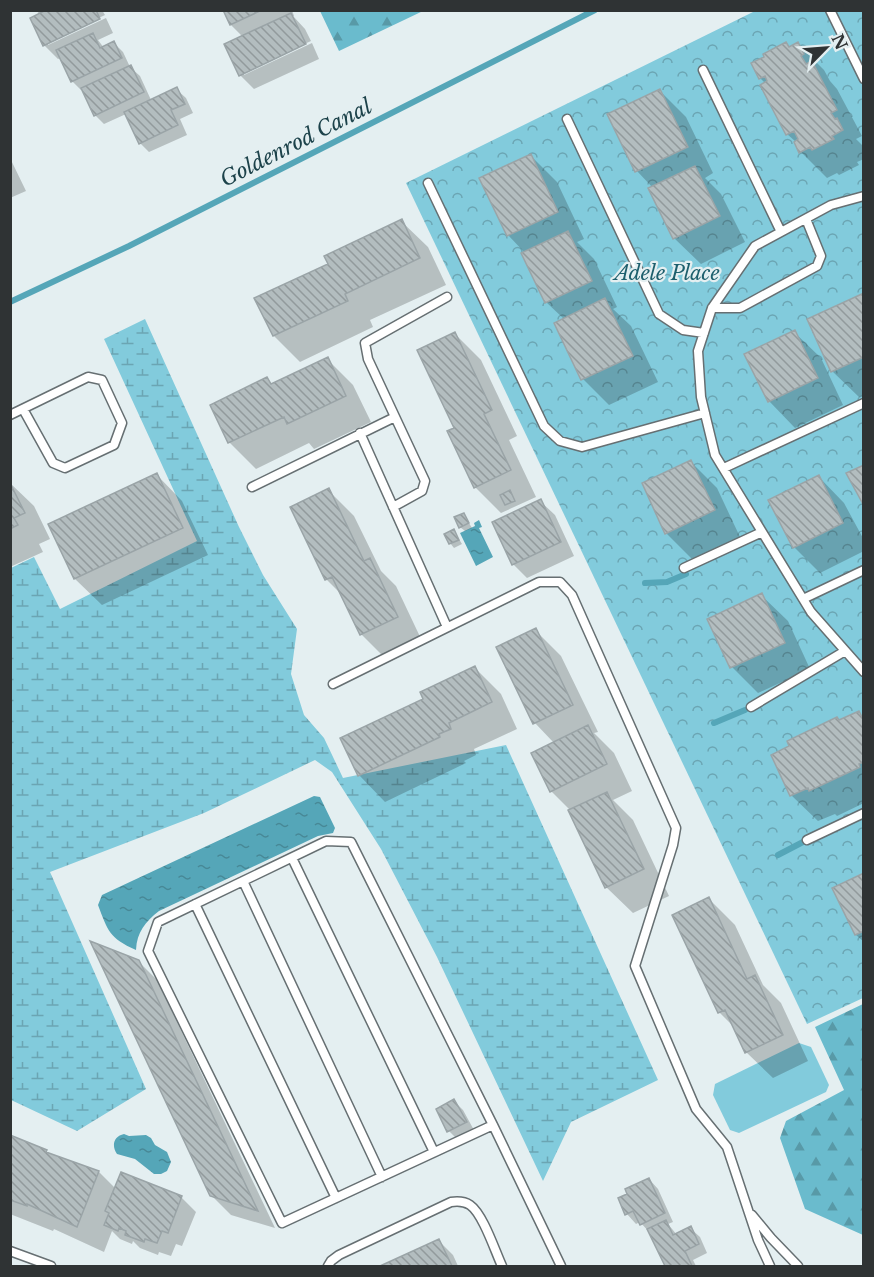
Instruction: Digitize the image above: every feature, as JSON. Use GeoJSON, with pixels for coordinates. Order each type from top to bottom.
{"type":"FeatureCollection","features":[{"type":"Feature","properties":{"kind":"lane"},"geometry":{"type":"LineString","coordinates":[[830,10],[864,79]]}},
{"type":"Feature","properties":{"kind":"lane"},"geometry":{"type":"LineString","coordinates":[[703,70],[781,232]]}},
{"type":"Feature","properties":{"kind":"lane"},"geometry":{"type":"LineString","coordinates":[[567,118],[660,314],[683,330],[704,333]]}},
{"type":"Feature","properties":{"kind":"lane"},"geometry":{"type":"LineString","coordinates":[[428,183],[544,426],[560,441],[582,447],[705,413]]}},
{"type":"Feature","properties":{"kind":"lane"},"geometry":{"type":"LineString","coordinates":[[864,195],[831,205],[755,246],[712,308],[698,351],[701,397],[715,455],[811,612],[864,672]]}},
{"type":"Feature","properties":{"kind":"lane"},"geometry":{"type":"LineString","coordinates":[[712,308],[740,308],[817,266],[820,256],[806,219]]}},
{"type":"Feature","properties":{"kind":"lane"},"geometry":{"type":"LineString","coordinates":[[393,507],[422,491],[425,481],[368,359],[365,343],[447,297]]}},
{"type":"Feature","properties":{"kind":"lane"},"geometry":{"type":"LineString","coordinates":[[10,415],[88,377],[102,380],[122,423],[114,445],[65,468],[53,463],[23,409]]}},
{"type":"Feature","properties":{"kind":"lane"},"geometry":{"type":"LineString","coordinates":[[723,468],[864,403]]}},
{"type":"Feature","properties":{"kind":"lane"},"geometry":{"type":"LineString","coordinates":[[252,487],[394,417]]}},
{"type":"Feature","properties":{"kind":"lane"},"geometry":{"type":"LineString","coordinates":[[360,433],[447,627]]}},
{"type":"Feature","properties":{"kind":"lane"},"geometry":{"type":"LineString","coordinates":[[684,568],[762,531]]}},
{"type":"Feature","properties":{"kind":"lane"},"geometry":{"type":"LineString","coordinates":[[803,599],[864,570]]}},
{"type":"Feature","properties":{"kind":"lane"},"geometry":{"type":"LineString","coordinates":[[333,684],[539,582],[560,582],[572,595],[676,828],[673,845],[635,966],[696,1109],[727,1147],[758,1240],[770,1266]]}},
{"type":"Feature","properties":{"kind":"lane"},"geometry":{"type":"LineString","coordinates":[[751,707],[845,651]]}},
{"type":"Feature","properties":{"kind":"lane"},"geometry":{"type":"LineString","coordinates":[[807,840],[864,813]]}},
{"type":"Feature","properties":{"kind":"lane"},"geometry":{"type":"LineString","coordinates":[[493,1125],[282,1223],[148,951],[158,922],[326,841],[351,842],[493,1125],[561,1266]]}},
{"type":"Feature","properties":{"kind":"lane"},"geometry":{"type":"LineString","coordinates":[[292,858],[434,1152]]}},
{"type":"Feature","properties":{"kind":"lane"},"geometry":{"type":"LineString","coordinates":[[243,881],[382,1176]]}},
{"type":"Feature","properties":{"kind":"lane"},"geometry":{"type":"LineString","coordinates":[[195,904],[336,1198]]}},
{"type":"Feature","properties":{"kind":"lane"},"geometry":{"type":"LineString","coordinates":[[328,1266],[339,1255],[451,1202],[459,1201],[468,1204],[476,1211],[502,1266]]}},
{"type":"Feature","properties":{"kind":"lane"},"geometry":{"type":"LineString","coordinates":[[750,1212],[798,1266]]}},
{"type":"Feature","properties":{"kind":"lane"},"geometry":{"type":"LineString","coordinates":[[10,1251],[51,1266]]}},
{"type":"Feature","properties":{"kind":"green space"},"geometry":{"type":"Polygon","coordinates":[[[320,11],[423,11],[339,51],[320,11]]]}},
{"type":"Feature","properties":{"kind":"green space","name":"Adele Place"},"geometry":{"type":"Polygon","coordinates":[[[755,11],[863,11],[863,998],[807,1024],[406,183],[755,11]]]}},
{"type":"Feature","properties":{"kind":"green space"},"geometry":{"type":"Polygon","coordinates":[[[145,319],[239,527],[263,575],[297,629],[291,674],[304,715],[324,738],[343,778],[506,745],[658,1080],[571,1122],[543,1181],[437,957],[381,849],[332,772],[315,760],[204,813],[50,872],[146,1089],[77,1131],[11,1100],[11,568],[34,557],[60,609],[197,541],[104,339],[145,319]]]}},
{"type":"Feature","properties":{"kind":"green space"},"geometry":{"type":"Polygon","coordinates":[[[863,1004],[863,1235],[805,1209],[780,1138],[786,1121],[844,1090],[815,1027],[863,1004]]]}},
{"type":"Feature","properties":{"kind":"green space"},"geometry":{"type":"Polygon","coordinates":[[[799,1043],[811,1047],[829,1085],[826,1092],[739,1133],[730,1130],[713,1095],[715,1084],[799,1043]]]}},
{"type":"Feature","properties":{"kind":"water"},"geometry":{"type":"Polygon","coordinates":[[[479,520],[482,527],[479,528],[493,557],[476,566],[460,533],[475,526],[474,523],[479,520]]]}},
{"type":"Feature","properties":{"kind":"water"},"geometry":{"type":"Polygon","coordinates":[[[314,796],[320,797],[335,828],[333,833],[318,836],[159,911],[143,928],[136,950],[120,942],[111,933],[98,905],[102,895],[314,796]]]}},
{"type":"Feature","properties":{"kind":"water"},"geometry":{"type":"Polygon","coordinates":[[[124,1134],[146,1135],[151,1138],[155,1145],[167,1152],[171,1162],[167,1171],[154,1174],[135,1159],[117,1154],[114,1141],[124,1134]]]}},
{"type":"Feature","properties":{"kind":"building"},"geometry":{"type":"Polygon","coordinates":[[[46,10],[96,10],[100,19],[43,46],[30,18],[46,10]]]}},
{"type":"Feature","properties":{"kind":"building"},"geometry":{"type":"Polygon","coordinates":[[[223,10],[262,10],[230,25],[223,10]]]}},
{"type":"Feature","properties":{"kind":"building"},"geometry":{"type":"Polygon","coordinates":[[[291,13],[306,44],[239,76],[224,44],[291,13]]]}},
{"type":"Feature","properties":{"kind":"building"},"geometry":{"type":"Polygon","coordinates":[[[93,33],[100,48],[114,41],[122,58],[71,82],[56,50],[93,33]]]}},
{"type":"Feature","properties":{"kind":"building"},"geometry":{"type":"Polygon","coordinates":[[[786,42],[789,47],[798,42],[804,54],[801,56],[806,64],[812,61],[837,110],[831,113],[835,119],[837,118],[843,130],[832,136],[834,139],[812,150],[810,147],[799,153],[794,142],[798,139],[794,131],[786,135],[760,85],[767,81],[765,76],[759,79],[751,63],[786,42]]]}},
{"type":"Feature","properties":{"kind":"building"},"geometry":{"type":"Polygon","coordinates":[[[131,65],[144,92],[94,116],[81,88],[131,65]]]}},
{"type":"Feature","properties":{"kind":"building"},"geometry":{"type":"Polygon","coordinates":[[[177,87],[185,104],[171,110],[178,125],[139,144],[124,112],[177,87]]]}},
{"type":"Feature","properties":{"kind":"building"},"geometry":{"type":"Polygon","coordinates":[[[660,89],[688,147],[635,172],[607,114],[660,89]]]}},
{"type":"Feature","properties":{"kind":"building"},"geometry":{"type":"Polygon","coordinates":[[[531,154],[558,212],[507,236],[479,178],[531,154]]]}},
{"type":"Feature","properties":{"kind":"building"},"geometry":{"type":"Polygon","coordinates":[[[695,166],[720,216],[673,239],[648,188],[695,166]]]}},
{"type":"Feature","properties":{"kind":"building"},"geometry":{"type":"Polygon","coordinates":[[[402,219],[420,258],[345,294],[348,301],[273,336],[254,298],[328,264],[324,256],[402,219]]]}},
{"type":"Feature","properties":{"kind":"building"},"geometry":{"type":"Polygon","coordinates":[[[568,231],[592,281],[545,303],[521,253],[568,231]]]}},
{"type":"Feature","properties":{"kind":"building"},"geometry":{"type":"Polygon","coordinates":[[[864,293],[864,357],[831,372],[807,319],[864,293]]]}},
{"type":"Feature","properties":{"kind":"building"},"geometry":{"type":"Polygon","coordinates":[[[605,298],[633,356],[581,380],[554,323],[605,298]]]}},
{"type":"Feature","properties":{"kind":"building"},"geometry":{"type":"Polygon","coordinates":[[[795,330],[818,378],[768,402],[744,354],[795,330]]]}},
{"type":"Feature","properties":{"kind":"building"},"geometry":{"type":"Polygon","coordinates":[[[455,332],[492,410],[484,414],[511,470],[474,488],[447,431],[454,428],[417,350],[455,332]]]}},
{"type":"Feature","properties":{"kind":"building"},"geometry":{"type":"Polygon","coordinates":[[[328,357],[346,396],[287,424],[284,417],[228,443],[210,405],[267,377],[271,384],[328,357]]]}},
{"type":"Feature","properties":{"kind":"building"},"geometry":{"type":"Polygon","coordinates":[[[691,460],[715,510],[665,534],[642,483],[691,460]]]}},
{"type":"Feature","properties":{"kind":"building"},"geometry":{"type":"Polygon","coordinates":[[[864,465],[864,506],[846,473],[864,465]]]}},
{"type":"Feature","properties":{"kind":"building"},"geometry":{"type":"Polygon","coordinates":[[[157,473],[183,528],[74,579],[48,524],[157,473]]]}},
{"type":"Feature","properties":{"kind":"building"},"geometry":{"type":"Polygon","coordinates":[[[819,475],[843,523],[793,548],[768,500],[819,475]]]}},
{"type":"Feature","properties":{"kind":"building"},"geometry":{"type":"Polygon","coordinates":[[[10,483],[25,513],[14,518],[18,525],[10,529],[10,483]]]}},
{"type":"Feature","properties":{"kind":"building"},"geometry":{"type":"Polygon","coordinates":[[[329,488],[364,561],[370,558],[398,617],[360,635],[332,577],[325,580],[290,507],[329,488]]]}},
{"type":"Feature","properties":{"kind":"building"},"geometry":{"type":"Polygon","coordinates":[[[510,490],[515,501],[505,505],[500,495],[510,490]]]}},
{"type":"Feature","properties":{"kind":"building"},"geometry":{"type":"Polygon","coordinates":[[[541,499],[561,542],[512,565],[492,522],[541,499]]]}},
{"type":"Feature","properties":{"kind":"building"},"geometry":{"type":"Polygon","coordinates":[[[464,513],[469,523],[459,528],[454,517],[464,513]]]}},
{"type":"Feature","properties":{"kind":"building"},"geometry":{"type":"Polygon","coordinates":[[[454,529],[459,540],[449,544],[444,534],[454,529]]]}},
{"type":"Feature","properties":{"kind":"building"},"geometry":{"type":"Polygon","coordinates":[[[762,593],[785,643],[730,668],[707,619],[762,593]]]}},
{"type":"Feature","properties":{"kind":"building"},"geometry":{"type":"Polygon","coordinates":[[[536,628],[573,705],[533,724],[496,647],[536,628]]]}},
{"type":"Feature","properties":{"kind":"building"},"geometry":{"type":"Polygon","coordinates":[[[475,666],[492,702],[449,723],[451,729],[439,734],[440,737],[358,776],[340,738],[423,699],[420,692],[475,666]]]}},
{"type":"Feature","properties":{"kind":"building"},"geometry":{"type":"Polygon","coordinates":[[[859,711],[864,721],[864,762],[859,764],[860,767],[809,791],[808,788],[790,796],[771,755],[789,746],[787,741],[837,717],[839,720],[859,711]]]}},
{"type":"Feature","properties":{"kind":"building"},"geometry":{"type":"Polygon","coordinates":[[[588,725],[607,764],[550,792],[531,753],[588,725]]]}},
{"type":"Feature","properties":{"kind":"building"},"geometry":{"type":"Polygon","coordinates":[[[607,792],[644,869],[605,888],[568,810],[607,792]]]}},
{"type":"Feature","properties":{"kind":"building"},"geometry":{"type":"Polygon","coordinates":[[[864,873],[864,931],[855,935],[832,888],[864,873]]]}},
{"type":"Feature","properties":{"kind":"building"},"geometry":{"type":"Polygon","coordinates":[[[709,897],[747,979],[755,975],[783,1035],[745,1053],[725,1010],[718,1013],[672,915],[709,897]]]}},
{"type":"Feature","properties":{"kind":"building"},"geometry":{"type":"Polygon","coordinates":[[[90,941],[139,960],[258,1211],[210,1196],[90,941]]]}},
{"type":"Feature","properties":{"kind":"building"},"geometry":{"type":"Polygon","coordinates":[[[454,1099],[467,1122],[447,1132],[436,1109],[454,1099]]]}},
{"type":"Feature","properties":{"kind":"building"},"geometry":{"type":"Polygon","coordinates":[[[10,1135],[47,1150],[46,1152],[99,1171],[77,1227],[27,1204],[27,1206],[10,1200],[10,1135]]]}},
{"type":"Feature","properties":{"kind":"building"},"geometry":{"type":"Polygon","coordinates":[[[121,1172],[182,1196],[168,1233],[162,1231],[157,1243],[145,1239],[144,1242],[125,1235],[126,1231],[119,1228],[118,1231],[104,1225],[109,1213],[105,1211],[121,1172]]]}},
{"type":"Feature","properties":{"kind":"building"},"geometry":{"type":"Polygon","coordinates":[[[649,1178],[665,1213],[640,1225],[633,1211],[625,1215],[618,1198],[627,1194],[625,1189],[649,1178]]]}},
{"type":"Feature","properties":{"kind":"building"},"geometry":{"type":"Polygon","coordinates":[[[666,1220],[673,1235],[691,1226],[699,1244],[685,1251],[692,1266],[665,1266],[647,1229],[666,1220]]]}},
{"type":"Feature","properties":{"kind":"building"},"geometry":{"type":"Polygon","coordinates":[[[439,1239],[452,1266],[380,1266],[439,1239]]]}},
{"type":"Feature","properties":{"kind":"waterway","name":"Goldenrod Canal"},"geometry":{"type":"LineString","coordinates":[[10,302],[129,246],[595,10]]}},
{"type":"Feature","properties":{"kind":"waterway"},"geometry":{"type":"LineString","coordinates":[[645,583],[667,582],[686,574]]}},
{"type":"Feature","properties":{"kind":"waterway"},"geometry":{"type":"LineString","coordinates":[[714,723],[745,710]]}},
{"type":"Feature","properties":{"kind":"waterway"},"geometry":{"type":"LineString","coordinates":[[778,855],[803,842]]}}]}
